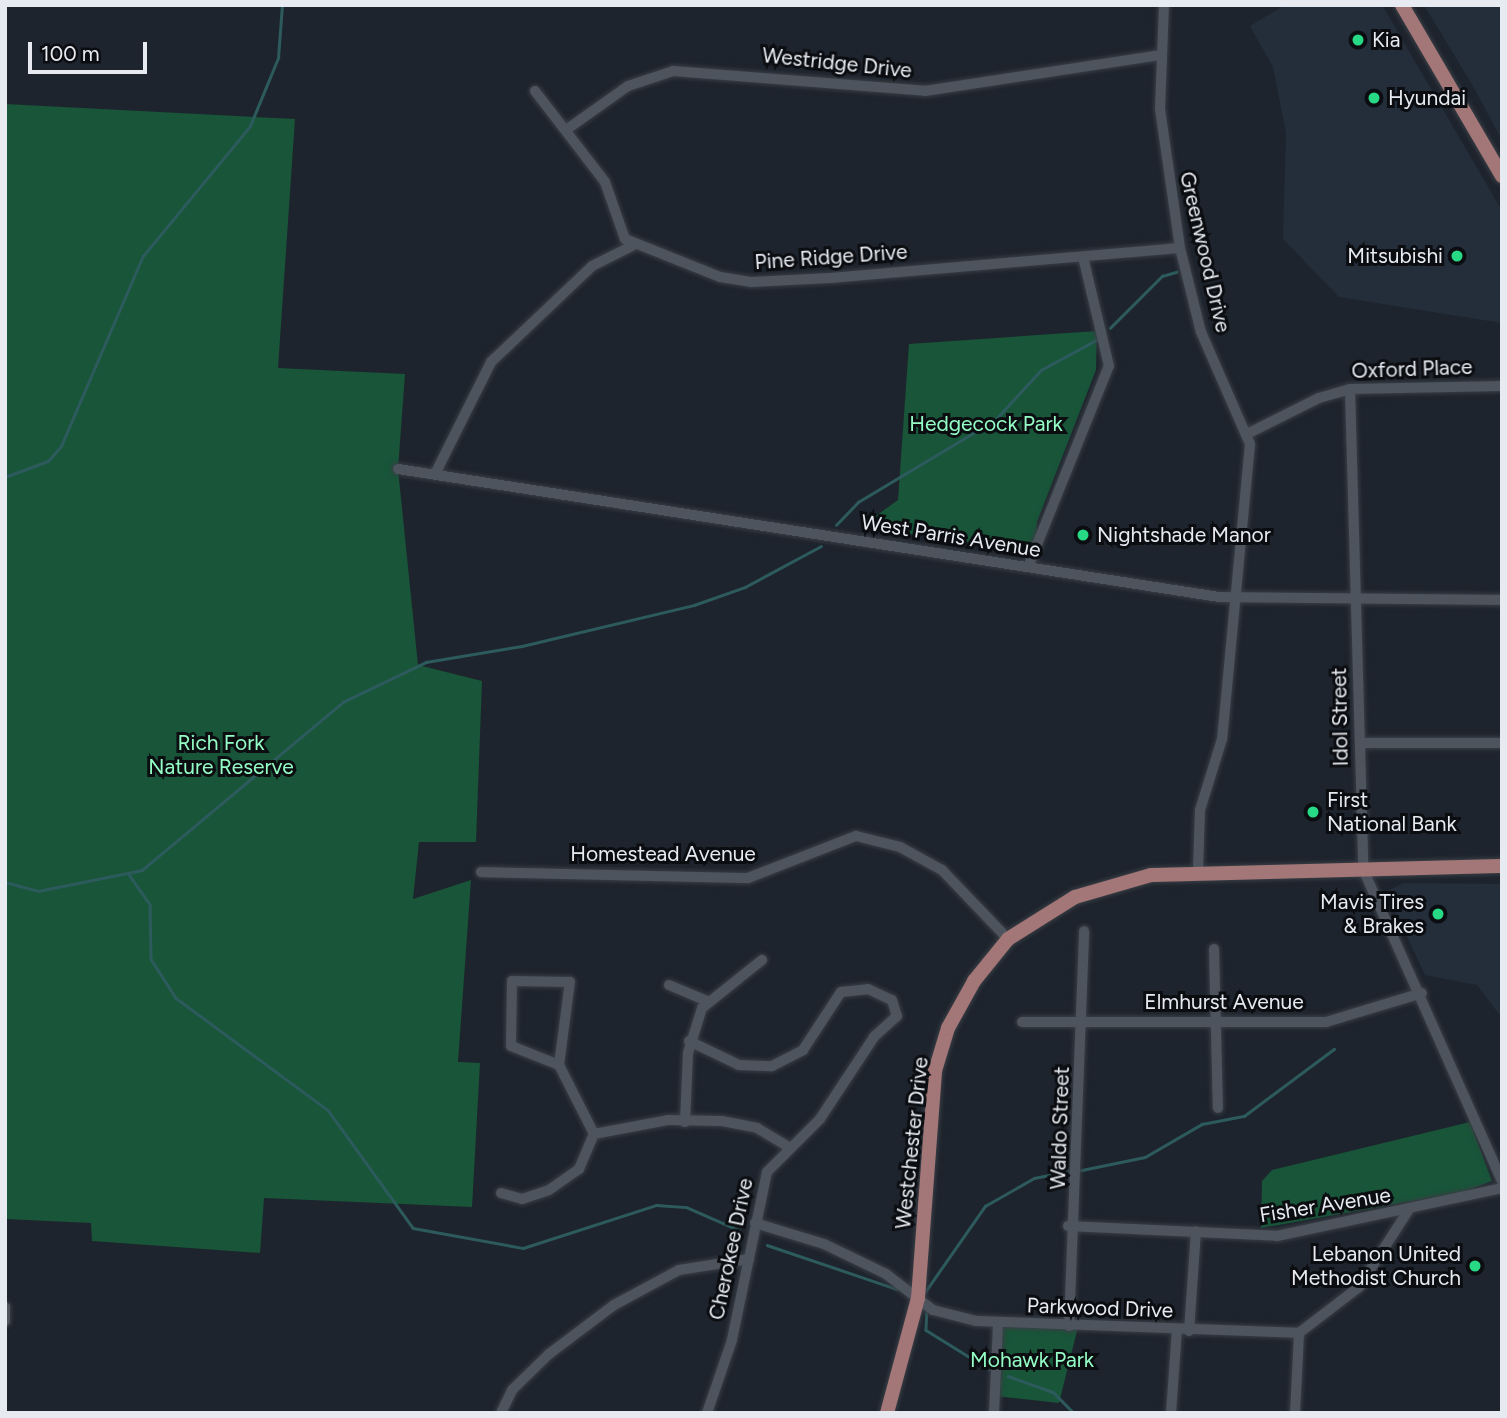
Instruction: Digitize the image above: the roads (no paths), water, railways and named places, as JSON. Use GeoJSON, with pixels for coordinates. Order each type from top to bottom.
{"type":"FeatureCollection","features":[{"type":"Feature","properties":{"kind":"main road"},"geometry":{"type":"LineString","coordinates":[[1402,5],[1502,176]]}},
{"type":"Feature","properties":{"kind":"main road","name":"Westchester Drive"},"geometry":{"type":"LineString","coordinates":[[887,1413],[918,1298],[935,1071],[948,1028],[974,981],[1008,939],[1098,888],[1198,871],[1502,866]]}},
{"type":"Feature","properties":{"kind":"street","name":"Greenwood Drive"},"geometry":{"type":"LineString","coordinates":[[1164,5],[1161,55],[1163,145],[1180,248],[1201,332],[1249,433]]}},
{"type":"Feature","properties":{"kind":"street","name":"Westridge Drive"},"geometry":{"type":"LineString","coordinates":[[566,131],[628,86],[673,71],[917,91],[1161,55]]}},
{"type":"Feature","properties":{"kind":"street"},"geometry":{"type":"LineString","coordinates":[[435,474],[491,362],[592,266],[632,246],[605,182],[535,91]]}},
{"type":"Feature","properties":{"kind":"street","name":"Pine Ridge Drive"},"geometry":{"type":"LineString","coordinates":[[632,246],[751,282],[1180,248]]}},
{"type":"Feature","properties":{"kind":"street"},"geometry":{"type":"LineString","coordinates":[[1028,567],[1109,366],[1083,257]]}},
{"type":"Feature","properties":{"kind":"street","name":"Oxford Place"},"geometry":{"type":"LineString","coordinates":[[1249,433],[1319,397],[1350,390],[1502,386]]}},
{"type":"Feature","properties":{"kind":"street","name":"Idol Street"},"geometry":{"type":"LineString","coordinates":[[1350,390],[1363,869],[1422,993],[1502,1181]]}},
{"type":"Feature","properties":{"kind":"street"},"geometry":{"type":"LineString","coordinates":[[1198,871],[1199,810],[1222,739],[1249,433]]}},
{"type":"Feature","properties":{"kind":"street","name":"West Parris Avenue"},"geometry":{"type":"LineString","coordinates":[[398,469],[1235,598],[1502,600]]}},
{"type":"Feature","properties":{"kind":"street"},"geometry":{"type":"LineString","coordinates":[[1360,743],[1502,743]]}},
{"type":"Feature","properties":{"kind":"street","name":"Homestead Avenue"},"geometry":{"type":"LineString","coordinates":[[481,872],[748,878],[833,840],[859,837],[900,847],[942,870],[1008,939]]}},
{"type":"Feature","properties":{"kind":"street","name":"Waldo Street"},"geometry":{"type":"LineString","coordinates":[[1069,1326],[1083,1021],[1084,932]]}},
{"type":"Feature","properties":{"kind":"street"},"geometry":{"type":"LineString","coordinates":[[1214,950],[1213,1021],[1218,1108]]}},
{"type":"Feature","properties":{"kind":"street"},"geometry":{"type":"LineString","coordinates":[[685,1122],[689,1041],[707,1001],[762,960]]}},
{"type":"Feature","properties":{"kind":"street"},"geometry":{"type":"LineString","coordinates":[[501,1194],[522,1199],[549,1189],[579,1169],[594,1133],[559,1065],[570,982],[512,981],[511,1046],[559,1065]]}},
{"type":"Feature","properties":{"kind":"street"},"geometry":{"type":"LineString","coordinates":[[669,985],[707,1001]]}},
{"type":"Feature","properties":{"kind":"street","name":"Cherokee Drive"},"geometry":{"type":"LineString","coordinates":[[689,1041],[738,1065],[772,1066],[803,1050],[841,992],[869,989],[892,1000],[896,1012],[844,1090],[789,1147],[762,1184],[749,1259],[707,1413]]}},
{"type":"Feature","properties":{"kind":"street","name":"Elmhurst Avenue"},"geometry":{"type":"LineString","coordinates":[[1022,1022],[1337,1021],[1422,993]]}},
{"type":"Feature","properties":{"kind":"street"},"geometry":{"type":"LineString","coordinates":[[594,1133],[685,1122],[757,1128],[789,1147]]}},
{"type":"Feature","properties":{"kind":"street","name":"Fisher Avenue"},"geometry":{"type":"LineString","coordinates":[[1072,1226],[1277,1236],[1408,1211],[1502,1188]]}},
{"type":"Feature","properties":{"kind":"street"},"geometry":{"type":"LineString","coordinates":[[1296,1413],[1299,1333],[1359,1287],[1408,1211]]}},
{"type":"Feature","properties":{"kind":"street","name":"Parkwood Drive"},"geometry":{"type":"LineString","coordinates":[[755,1223],[848,1255],[933,1310],[998,1324],[1299,1333]]}},
{"type":"Feature","properties":{"kind":"street"},"geometry":{"type":"LineString","coordinates":[[1189,1331],[1196,1231]]}},
{"type":"Feature","properties":{"kind":"street"},"geometry":{"type":"LineString","coordinates":[[501,1413],[512,1390],[549,1354],[614,1305],[679,1270],[749,1259]]}},
{"type":"Feature","properties":{"kind":"street"},"geometry":{"type":"LineString","coordinates":[[5,1307],[5,1321]]}},
{"type":"Feature","properties":{"kind":"street"},"geometry":{"type":"LineString","coordinates":[[994,1413],[998,1324]]}},
{"type":"Feature","properties":{"kind":"street"},"geometry":{"type":"LineString","coordinates":[[1171,1413],[1177,1330]]}},
{"type":"Feature","properties":{"kind":"waterway"},"geometry":{"type":"LineString","coordinates":[[5,477],[48,461],[61,446],[143,256],[250,126],[278,58],[282,5]]}},
{"type":"Feature","properties":{"kind":"waterway"},"geometry":{"type":"LineString","coordinates":[[1110,328],[1162,276],[1176,272]]}},
{"type":"Feature","properties":{"kind":"waterway"},"geometry":{"type":"LineString","coordinates":[[836,525],[858,502],[995,420],[1041,370],[1096,340]]}},
{"type":"Feature","properties":{"kind":"waterway"},"geometry":{"type":"LineString","coordinates":[[5,882],[38,891],[142,870],[343,702],[426,662],[522,646],[694,605],[745,587],[821,546]]}},
{"type":"Feature","properties":{"kind":"waterway"},"geometry":{"type":"LineString","coordinates":[[128,873],[150,905],[151,959],[176,998],[328,1110],[413,1228],[523,1248],[656,1205],[686,1207],[739,1230]]}},
{"type":"Feature","properties":{"kind":"waterway"},"geometry":{"type":"LineString","coordinates":[[1077,1171],[1145,1157],[1202,1124],[1244,1116],[1334,1049]]}},
{"type":"Feature","properties":{"kind":"waterway"},"geometry":{"type":"LineString","coordinates":[[925,1292],[985,1206],[1034,1178],[1070,1171]]}},
{"type":"Feature","properties":{"kind":"waterway"},"geometry":{"type":"LineString","coordinates":[[767,1245],[897,1289]]}},
{"type":"Feature","properties":{"kind":"waterway"},"geometry":{"type":"LineString","coordinates":[[927,1309],[926,1330],[989,1369]]}},
{"type":"Feature","properties":{"kind":"waterway"},"geometry":{"type":"LineString","coordinates":[[1008,1376],[1053,1392],[1074,1413]]}},
{"type":"Feature","properties":{"kind":"place","name":"Kia"},"geometry":{"type":"Point","coordinates":[1358,40]}},
{"type":"Feature","properties":{"kind":"place","name":"Hyundai"},"geometry":{"type":"Point","coordinates":[1374,98]}},
{"type":"Feature","properties":{"kind":"place","name":"Mitsubishi"},"geometry":{"type":"Point","coordinates":[1457,256]}},
{"type":"Feature","properties":{"kind":"place","name":"Nightshade Manor"},"geometry":{"type":"Point","coordinates":[1083,535]}},
{"type":"Feature","properties":{"kind":"place","name":"First National Bank"},"geometry":{"type":"Point","coordinates":[1313,812]}},
{"type":"Feature","properties":{"kind":"place","name":"Mavis Tires & Brakes"},"geometry":{"type":"Point","coordinates":[1438,914]}},
{"type":"Feature","properties":{"kind":"place","name":"Lebanon United Methodist Church"},"geometry":{"type":"Point","coordinates":[1475,1266]}},
{"type":"Feature","properties":{"kind":"park label","name":"Hedgecock Park"},"geometry":{"type":"Point","coordinates":[986,424]}},
{"type":"Feature","properties":{"kind":"park label","name":"Rich Fork Nature Reserve"},"geometry":{"type":"Point","coordinates":[221,755]}},
{"type":"Feature","properties":{"kind":"park label","name":"Mohawk Park"},"geometry":{"type":"Point","coordinates":[1032,1360]}}]}
